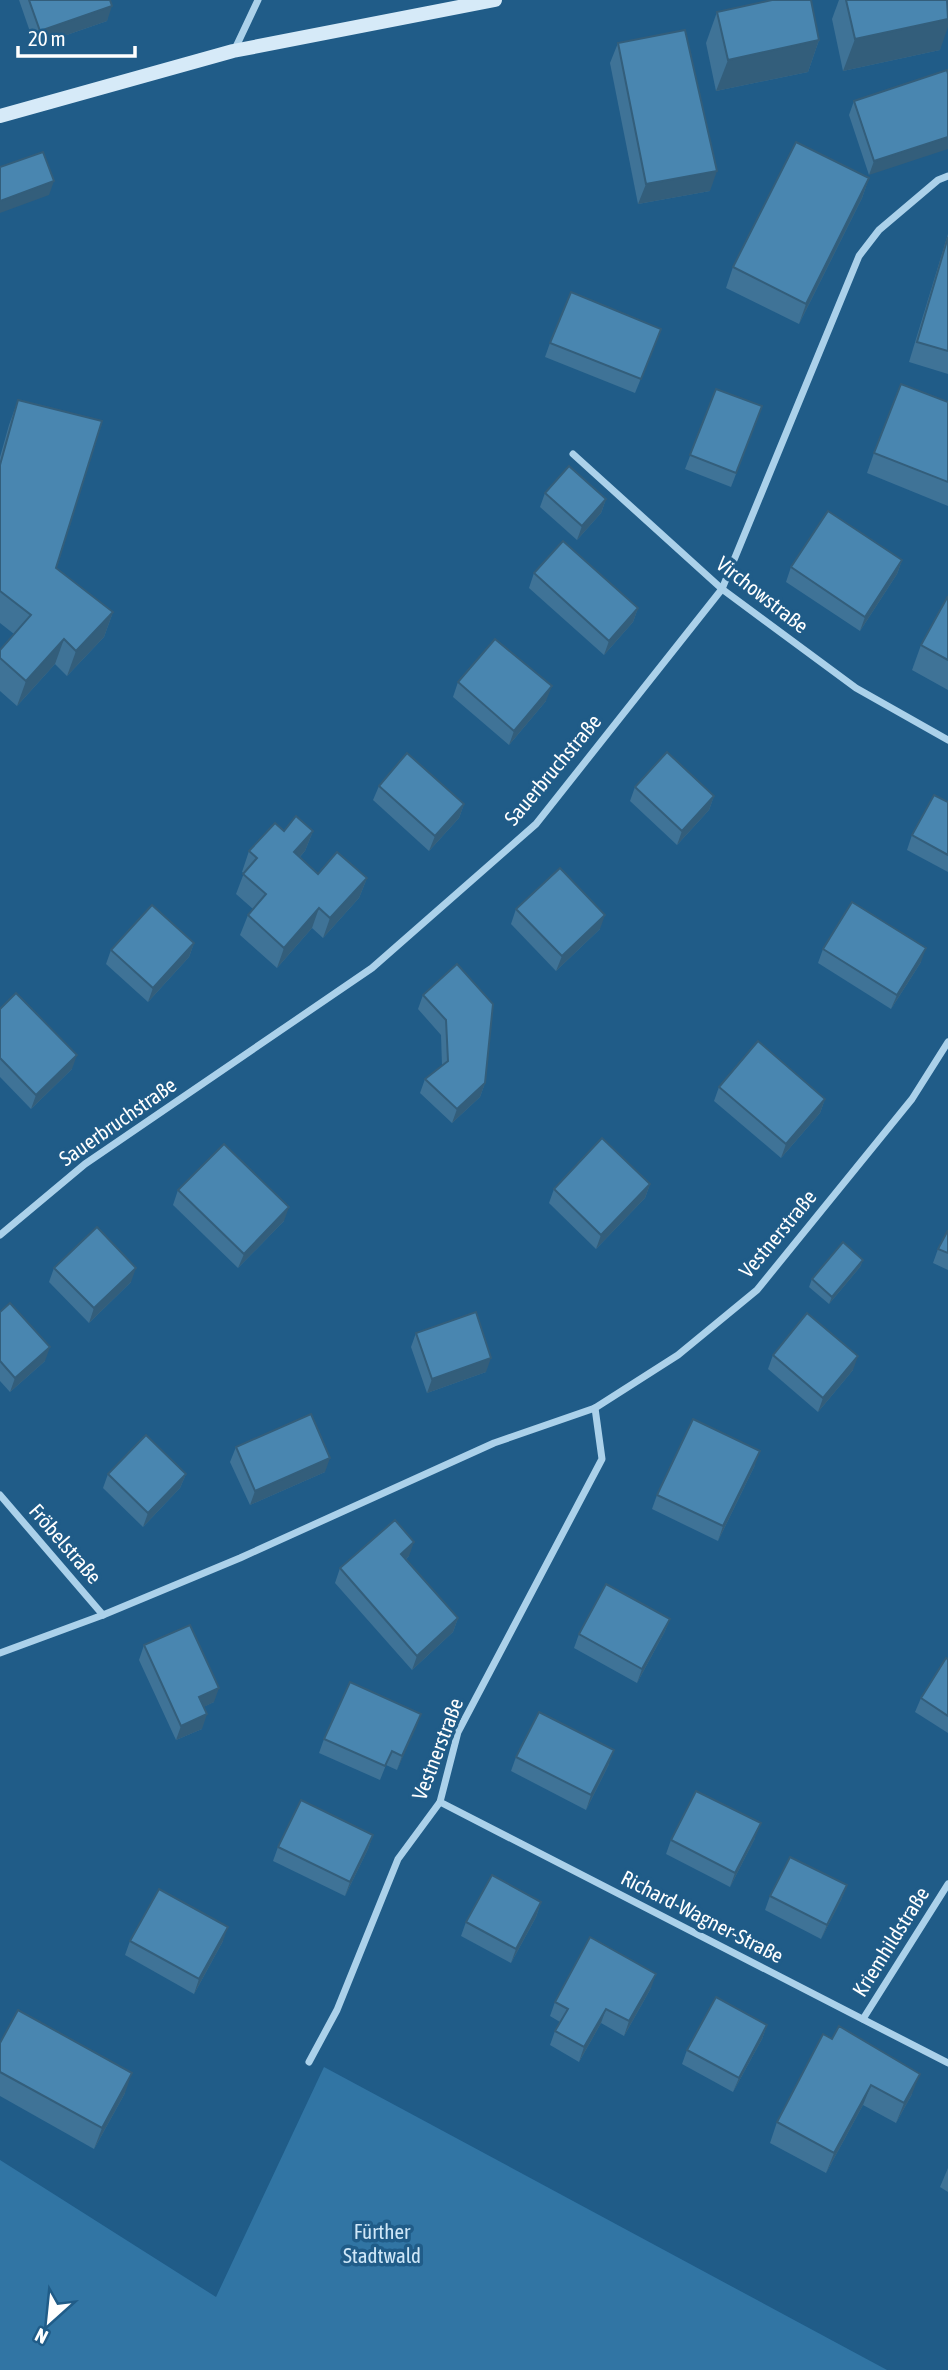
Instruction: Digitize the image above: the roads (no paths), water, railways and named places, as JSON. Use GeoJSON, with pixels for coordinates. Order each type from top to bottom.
{"type":"FeatureCollection","features":[{"type":"Feature","properties":{"kind":"main road"},"geometry":{"type":"LineString","coordinates":[[0,116],[233,51],[495,0]]}},
{"type":"Feature","properties":{"kind":"street"},"geometry":{"type":"LineString","coordinates":[[233,51],[258,0]]}},
{"type":"Feature","properties":{"kind":"street","name":"Sauerbruchstraße"},"geometry":{"type":"LineString","coordinates":[[0,1235],[85,1164],[372,968],[536,824],[722,589],[859,256],[886,223],[938,180],[948,176]]}},
{"type":"Feature","properties":{"kind":"street","name":"Virchowstraße"},"geometry":{"type":"LineString","coordinates":[[573,454],[722,589],[856,688],[948,740]]}},
{"type":"Feature","properties":{"kind":"street","name":"Vestnerstraße"},"geometry":{"type":"LineString","coordinates":[[0,1653],[103,1615],[252,1552],[494,1443],[595,1408],[678,1355],[757,1290],[912,1099],[948,1042]]}},
{"type":"Feature","properties":{"kind":"street","name":"Vestnerstraße"},"geometry":{"type":"LineString","coordinates":[[309,2062],[338,2010],[398,1859],[440,1802],[458,1732],[602,1459],[595,1408]]}},
{"type":"Feature","properties":{"kind":"street","name":"Fröbelstraße"},"geometry":{"type":"LineString","coordinates":[[0,1495],[103,1615]]}},
{"type":"Feature","properties":{"kind":"street","name":"Richard-Wagner-Straße"},"geometry":{"type":"LineString","coordinates":[[440,1802],[948,2063]]}},
{"type":"Feature","properties":{"kind":"street","name":"Kriemhildstraße"},"geometry":{"type":"LineString","coordinates":[[863,2019],[948,1884]]}},
{"type":"Feature","properties":{"kind":"park label","name":"Fürther Stadtwald"},"geometry":{"type":"Point","coordinates":[382,2244]}}]}
